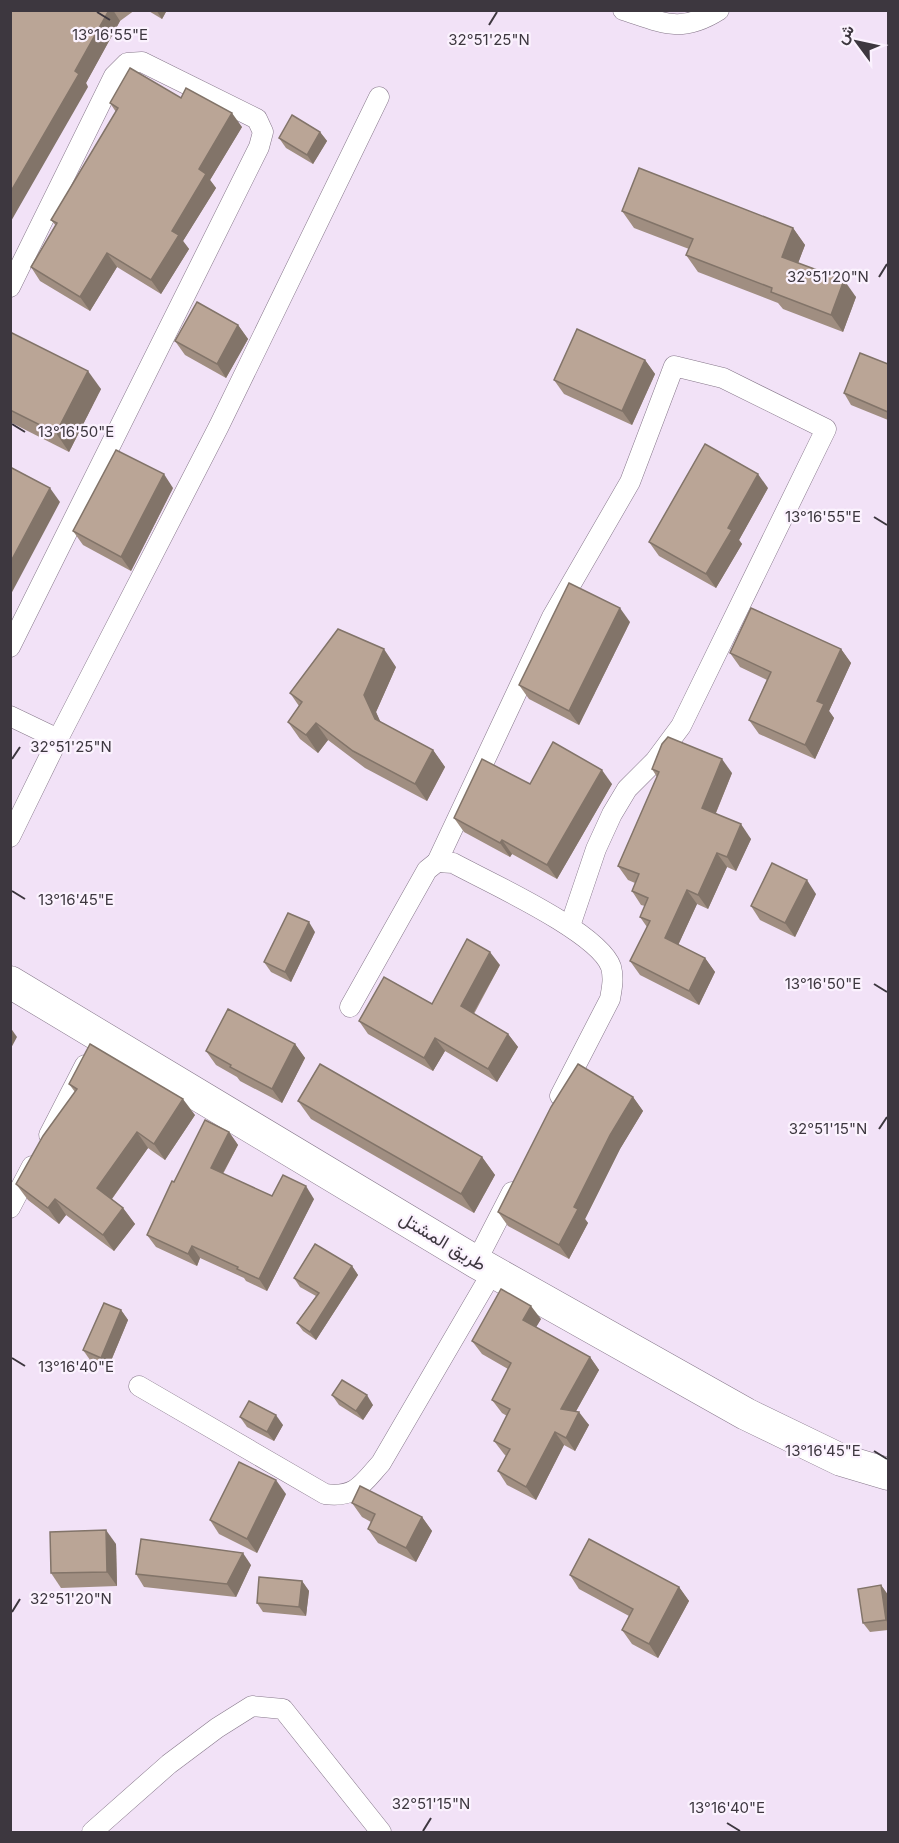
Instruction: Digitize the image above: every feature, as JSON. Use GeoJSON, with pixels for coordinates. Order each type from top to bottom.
{"type":"FeatureCollection","features":[{"type":"Feature","properties":{"kind":"main road","name":"طريق المشتل"},"geometry":{"type":"LineString","coordinates":[[10,982],[485,1267],[746,1414],[842,1460],[888,1474]]}},
{"type":"Feature","properties":{"kind":"street"},"geometry":{"type":"LineString","coordinates":[[623,10],[672,25],[701,21],[719,10]]}},
{"type":"Feature","properties":{"kind":"street"},"geometry":{"type":"LineString","coordinates":[[10,287],[114,76],[127,63],[142,62],[257,118],[263,132],[259,147],[10,647]]}},
{"type":"Feature","properties":{"kind":"street"},"geometry":{"type":"LineString","coordinates":[[10,837],[219,426],[379,98]]}},
{"type":"Feature","properties":{"kind":"street"},"geometry":{"type":"LineString","coordinates":[[350,1007],[427,870],[437,862],[552,617],[630,482],[675,366],[723,378],[826,429],[681,726],[655,761],[627,789],[612,814],[596,849],[570,926]]}},
{"type":"Feature","properties":{"kind":"street"},"geometry":{"type":"LineString","coordinates":[[10,716],[58,739]]}},
{"type":"Feature","properties":{"kind":"street"},"geometry":{"type":"LineString","coordinates":[[437,862],[453,863],[570,926],[601,949],[610,966],[613,982],[610,999],[551,1115]]}},
{"type":"Feature","properties":{"kind":"street"},"geometry":{"type":"LineString","coordinates":[[10,1208],[100,1036]]}},
{"type":"Feature","properties":{"kind":"street"},"geometry":{"type":"LineString","coordinates":[[139,1386],[325,1494],[340,1496],[357,1490],[381,1463],[485,1267],[519,1178]]}},
{"type":"Feature","properties":{"kind":"street"},"geometry":{"type":"LineString","coordinates":[[92,1833],[169,1764],[217,1728],[252,1706],[283,1709],[378,1832]]}},
{"type":"Feature","properties":{"kind":"building"},"geometry":{"type":"Polygon","coordinates":[[[10,10],[109,10],[75,71],[79,74],[10,193],[10,10]]]}},
{"type":"Feature","properties":{"kind":"building"},"geometry":{"type":"Polygon","coordinates":[[[130,68],[181,98],[186,88],[232,113],[199,169],[206,174],[172,231],[179,235],[151,280],[107,253],[80,297],[31,267],[57,223],[51,220],[118,108],[110,103],[130,68]]]}},
{"type":"Feature","properties":{"kind":"building"},"geometry":{"type":"Polygon","coordinates":[[[292,115],[320,132],[307,155],[279,138],[292,115]]]}},
{"type":"Feature","properties":{"kind":"building"},"geometry":{"type":"Polygon","coordinates":[[[639,168],[793,228],[782,257],[844,280],[831,315],[771,292],[772,288],[686,255],[693,239],[622,211],[639,168]]]}},
{"type":"Feature","properties":{"kind":"building"},"geometry":{"type":"Polygon","coordinates":[[[197,302],[238,325],[217,364],[175,341],[197,302]]]}},
{"type":"Feature","properties":{"kind":"building"},"geometry":{"type":"Polygon","coordinates":[[[577,329],[645,360],[622,411],[554,380],[577,329]]]}},
{"type":"Feature","properties":{"kind":"building"},"geometry":{"type":"Polygon","coordinates":[[[10,332],[88,371],[56,433],[10,410],[10,332]]]}},
{"type":"Feature","properties":{"kind":"building"},"geometry":{"type":"Polygon","coordinates":[[[860,353],[888,364],[888,412],[844,393],[860,353]]]}},
{"type":"Feature","properties":{"kind":"building"},"geometry":{"type":"Polygon","coordinates":[[[705,444],[758,474],[728,528],[732,530],[706,574],[649,542],[705,444]]]}},
{"type":"Feature","properties":{"kind":"building"},"geometry":{"type":"Polygon","coordinates":[[[116,450],[164,474],[121,557],[73,531],[116,450]]]}},
{"type":"Feature","properties":{"kind":"building"},"geometry":{"type":"Polygon","coordinates":[[[10,467],[50,488],[10,563],[10,467]]]}},
{"type":"Feature","properties":{"kind":"building"},"geometry":{"type":"Polygon","coordinates":[[[569,583],[620,608],[569,711],[519,685],[569,583]]]}},
{"type":"Feature","properties":{"kind":"building"},"geometry":{"type":"Polygon","coordinates":[[[751,608],[841,649],[817,701],[824,704],[805,745],[749,720],[771,672],[730,653],[751,608]]]}},
{"type":"Feature","properties":{"kind":"building"},"geometry":{"type":"Polygon","coordinates":[[[338,629],[384,649],[364,695],[375,719],[433,750],[415,784],[353,751],[316,723],[306,735],[288,722],[302,702],[290,693],[338,629]]]}},
{"type":"Feature","properties":{"kind":"building"},"geometry":{"type":"Polygon","coordinates":[[[668,737],[722,759],[702,808],[741,824],[727,857],[717,853],[698,895],[687,890],[665,938],[705,958],[689,991],[630,961],[650,921],[640,917],[648,898],[632,891],[639,874],[618,866],[659,772],[652,769],[662,744],[668,737]]]}},
{"type":"Feature","properties":{"kind":"building"},"geometry":{"type":"Polygon","coordinates":[[[553,742],[602,770],[547,865],[502,840],[500,843],[454,818],[482,759],[530,784],[553,742]]]}},
{"type":"Feature","properties":{"kind":"building"},"geometry":{"type":"Polygon","coordinates":[[[772,863],[807,880],[785,923],[751,906],[772,863]]]}},
{"type":"Feature","properties":{"kind":"building"},"geometry":{"type":"Polygon","coordinates":[[[288,913],[309,922],[285,972],[264,962],[288,913]]]}},
{"type":"Feature","properties":{"kind":"building"},"geometry":{"type":"Polygon","coordinates":[[[467,939],[490,952],[461,1006],[508,1034],[488,1069],[435,1038],[424,1058],[359,1021],[384,977],[432,1004],[467,939]]]}},
{"type":"Feature","properties":{"kind":"building"},"geometry":{"type":"Polygon","coordinates":[[[228,1009],[295,1044],[272,1089],[230,1067],[231,1065],[206,1051],[228,1009]]]}},
{"type":"Feature","properties":{"kind":"building"},"geometry":{"type":"Polygon","coordinates":[[[90,1044],[183,1099],[154,1144],[137,1132],[97,1188],[123,1208],[103,1235],[55,1199],[48,1208],[16,1184],[43,1136],[77,1089],[69,1084],[90,1044]]]}},
{"type":"Feature","properties":{"kind":"building"},"geometry":{"type":"Polygon","coordinates":[[[320,1064],[482,1157],[461,1194],[298,1101],[320,1064]]]}},
{"type":"Feature","properties":{"kind":"building"},"geometry":{"type":"Polygon","coordinates":[[[578,1064],[633,1097],[610,1135],[574,1207],[578,1209],[559,1245],[498,1212],[551,1107],[578,1064]]]}},
{"type":"Feature","properties":{"kind":"building"},"geometry":{"type":"Polygon","coordinates":[[[205,1120],[229,1132],[211,1168],[272,1196],[283,1175],[306,1186],[259,1279],[192,1246],[188,1254],[147,1235],[172,1181],[174,1182],[205,1120]]]}},
{"type":"Feature","properties":{"kind":"building"},"geometry":{"type":"Polygon","coordinates":[[[315,1244],[352,1266],[310,1332],[297,1323],[319,1293],[294,1278],[315,1244]]]}},
{"type":"Feature","properties":{"kind":"building"},"geometry":{"type":"Polygon","coordinates":[[[501,1289],[531,1306],[523,1320],[590,1357],[561,1409],[579,1412],[566,1438],[555,1432],[526,1487],[498,1471],[510,1449],[494,1441],[510,1409],[492,1400],[511,1363],[472,1341],[501,1289]]]}},
{"type":"Feature","properties":{"kind":"building"},"geometry":{"type":"Polygon","coordinates":[[[104,1303],[121,1310],[101,1358],[83,1350],[104,1303]]]}},
{"type":"Feature","properties":{"kind":"building"},"geometry":{"type":"Polygon","coordinates":[[[342,1380],[367,1395],[356,1411],[332,1395],[342,1380]]]}},
{"type":"Feature","properties":{"kind":"building"},"geometry":{"type":"Polygon","coordinates":[[[249,1401],[276,1415],[267,1432],[240,1417],[249,1401]]]}},
{"type":"Feature","properties":{"kind":"building"},"geometry":{"type":"Polygon","coordinates":[[[239,1462],[276,1480],[247,1539],[210,1520],[239,1462]]]}},
{"type":"Feature","properties":{"kind":"building"},"geometry":{"type":"Polygon","coordinates":[[[360,1486],[422,1517],[406,1548],[368,1529],[375,1514],[352,1503],[360,1486]]]}},
{"type":"Feature","properties":{"kind":"building"},"geometry":{"type":"Polygon","coordinates":[[[106,1530],[107,1572],[51,1573],[50,1532],[106,1530]]]}},
{"type":"Feature","properties":{"kind":"building"},"geometry":{"type":"Polygon","coordinates":[[[141,1539],[243,1553],[227,1584],[136,1574],[141,1539]]]}},
{"type":"Feature","properties":{"kind":"building"},"geometry":{"type":"Polygon","coordinates":[[[589,1539],[679,1587],[649,1644],[622,1630],[633,1609],[570,1575],[589,1539]]]}},
{"type":"Feature","properties":{"kind":"building"},"geometry":{"type":"Polygon","coordinates":[[[259,1577],[302,1581],[299,1607],[257,1603],[259,1577]]]}},
{"type":"Feature","properties":{"kind":"building"},"geometry":{"type":"Polygon","coordinates":[[[881,1585],[886,1620],[863,1623],[858,1589],[881,1585]]]}}]}
